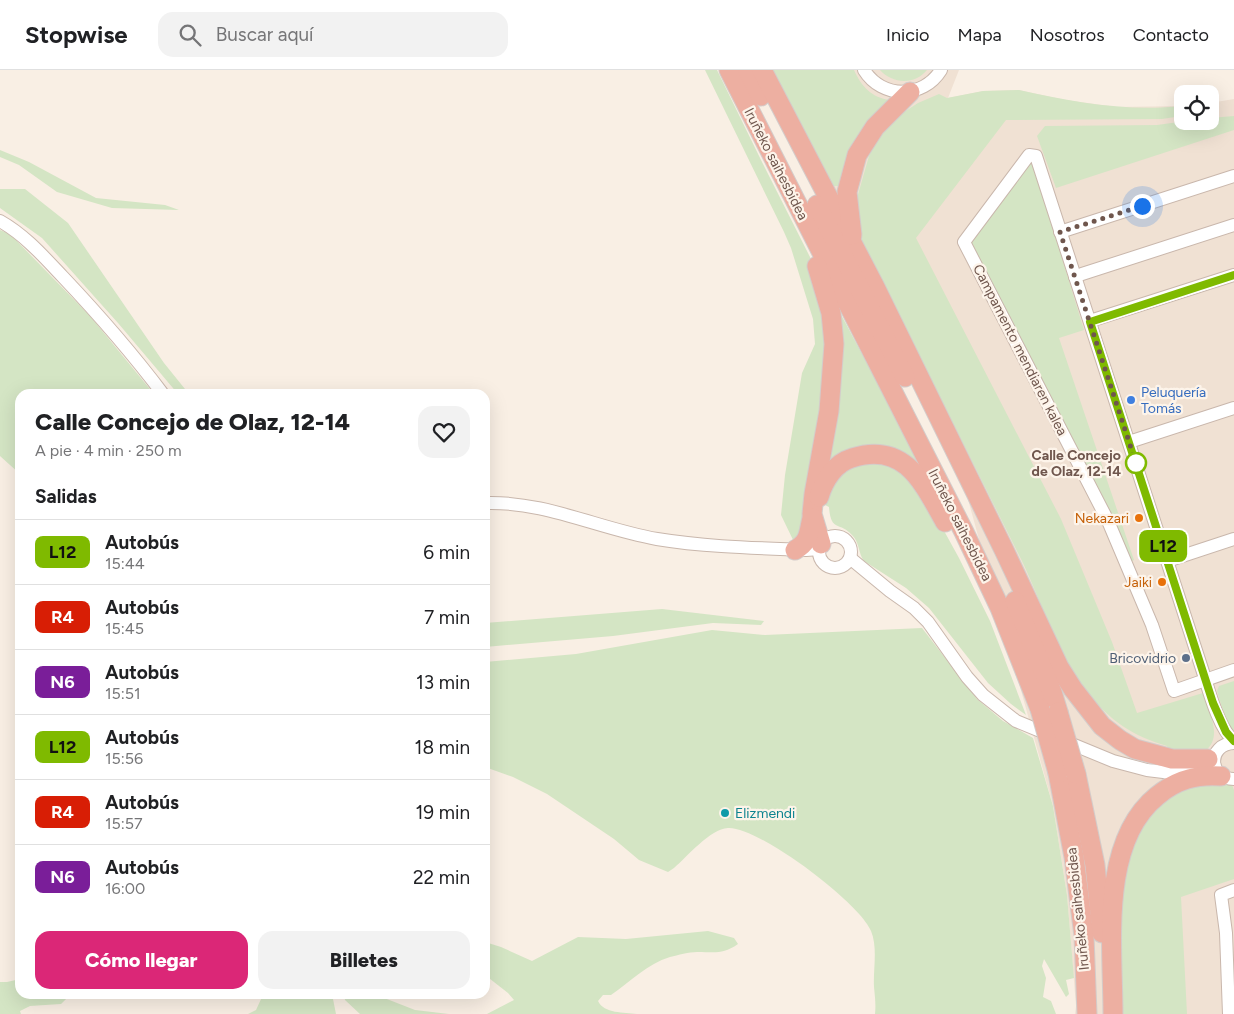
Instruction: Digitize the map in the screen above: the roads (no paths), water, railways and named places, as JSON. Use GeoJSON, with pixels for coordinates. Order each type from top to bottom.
{"type":"FeatureCollection","features":[{"type":"Feature","properties":{"kind":"highway","name":"Iruñeko saihesbidea"},"geometry":{"type":"LineString","coordinates":[[729,70],[964,532],[1000,608],[1031,686],[1049,710],[1095,865],[1104,968],[1102,1014]]}},
{"type":"Feature","properties":{"kind":"highway","name":"Iruñeko saihesbidea"},"geometry":{"type":"LineString","coordinates":[[748,70],[922,409],[1000,569],[1052,692],[1049,710]]}},
{"type":"Feature","properties":{"kind":"highway"},"geometry":{"type":"LineString","coordinates":[[762,70],[834,212],[853,244],[1059,666],[1072,689],[1095,718],[1120,740],[1135,749],[1163,757],[1222,769]]}},
{"type":"Feature","properties":{"kind":"highway"},"geometry":{"type":"LineString","coordinates":[[853,244],[847,192],[857,155],[875,127],[910,92]]}},
{"type":"Feature","properties":{"kind":"highway"},"geometry":{"type":"LineString","coordinates":[[759,130],[772,172],[814,256],[831,313],[834,344],[829,411],[814,494],[812,518],[807,539],[804,544],[795,550]]}},
{"type":"Feature","properties":{"kind":"highway"},"geometry":{"type":"LineString","coordinates":[[823,547],[818,509],[820,496],[828,476],[844,460],[867,453],[887,454],[899,460],[914,472],[936,505],[963,552],[1031,686]]}},
{"type":"Feature","properties":{"kind":"highway"},"geometry":{"type":"LineString","coordinates":[[812,518],[823,547]]}},
{"type":"Feature","properties":{"kind":"highway"},"geometry":{"type":"LineString","coordinates":[[1044,634],[1052,692]]}},
{"type":"Feature","properties":{"kind":"highway"},"geometry":{"type":"LineString","coordinates":[[1113,1014],[1112,923],[1116,873],[1127,835],[1149,802],[1166,789],[1193,777],[1222,769]]}},
{"type":"Feature","properties":{"kind":"highway","name":"Iruñeko saihesbidea"},"geometry":{"type":"LineString","coordinates":[[1067,773],[1074,857],[1084,936],[1087,1014]]}},
{"type":"Feature","properties":{"kind":"street"},"geometry":{"type":"LineString","coordinates":[[864,70],[869,78],[881,87],[895,92],[910,92],[925,87],[937,78],[941,70]]}},
{"type":"Feature","properties":{"kind":"street","name":"Campamento mendiaren kalea"},"geometry":{"type":"LineString","coordinates":[[1060,232],[1036,156],[1028,155],[964,242],[1108,521],[1152,625],[1174,691],[1206,681]]}},
{"type":"Feature","properties":{"kind":"street"},"geometry":{"type":"LineString","coordinates":[[1222,769],[1228,743],[1234,742],[1226,732],[1206,681],[1060,232],[1234,176]]}},
{"type":"Feature","properties":{"kind":"street"},"geometry":{"type":"LineString","coordinates":[[0,221],[22,235],[75,289],[159,389]]}},
{"type":"Feature","properties":{"kind":"street"},"geometry":{"type":"LineString","coordinates":[[1075,277],[1234,225]]}},
{"type":"Feature","properties":{"kind":"street"},"geometry":{"type":"LineString","coordinates":[[1090,322],[1234,275]]}},
{"type":"Feature","properties":{"kind":"street"},"geometry":{"type":"LineString","coordinates":[[1129,442],[1234,408]]}},
{"type":"Feature","properties":{"kind":"street"},"geometry":{"type":"LineString","coordinates":[[490,503],[521,504],[656,539],[720,546],[795,550],[823,547],[840,537],[846,540],[850,547],[847,562],[837,568],[825,564],[823,547]]}},
{"type":"Feature","properties":{"kind":"street"},"geometry":{"type":"LineString","coordinates":[[1167,561],[1234,539]]}},
{"type":"Feature","properties":{"kind":"street"},"geometry":{"type":"LineString","coordinates":[[765,548],[823,547]]}},
{"type":"Feature","properties":{"kind":"street"},"geometry":{"type":"LineString","coordinates":[[847,562],[914,608],[928,622],[967,677],[983,695],[1016,721],[1112,761],[1147,770],[1168,772],[1194,766],[1222,769]]}},
{"type":"Feature","properties":{"kind":"street"},"geometry":{"type":"LineString","coordinates":[[1206,681],[1234,670]]}},
{"type":"Feature","properties":{"kind":"street"},"geometry":{"type":"LineString","coordinates":[[1217,712],[1222,769]]}},
{"type":"Feature","properties":{"kind":"street"},"geometry":{"type":"LineString","coordinates":[[1229,1014],[1226,933],[1221,895],[1234,890]]}},
{"type":"Feature","properties":{"kind":"place","name":"Peluquería Tomás"},"geometry":{"type":"Point","coordinates":[1131,400]}},
{"type":"Feature","properties":{"kind":"place","name":"Calle Concejo de Olaz, 12-14"},"geometry":{"type":"Point","coordinates":[1136,463]}},
{"type":"Feature","properties":{"kind":"place","name":"Nekazari"},"geometry":{"type":"Point","coordinates":[1139,518]}},
{"type":"Feature","properties":{"kind":"place","name":"Jaiki"},"geometry":{"type":"Point","coordinates":[1162,582]}},
{"type":"Feature","properties":{"kind":"place","name":"Bricovidrio"},"geometry":{"type":"Point","coordinates":[1186,658]}},
{"type":"Feature","properties":{"kind":"place","name":"Elizmendi"},"geometry":{"type":"Point","coordinates":[725,813]}}]}
